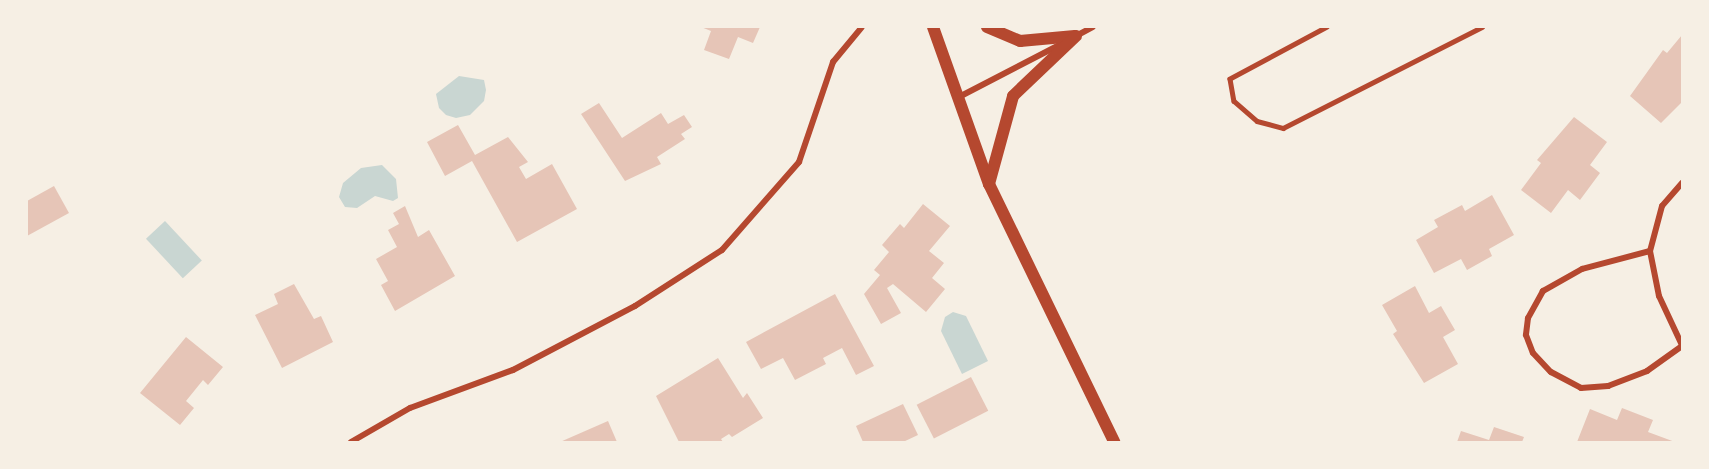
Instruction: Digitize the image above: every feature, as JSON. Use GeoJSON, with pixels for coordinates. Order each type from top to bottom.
{"type":"FeatureCollection","features":[{"type":"Feature","properties":{"kind":"main road"},"geometry":{"type":"LineString","coordinates":[[933,27],[989,184],[1114,442]]}},
{"type":"Feature","properties":{"kind":"main road"},"geometry":{"type":"LineString","coordinates":[[987,27],[1020,41],[1076,36]]}},
{"type":"Feature","properties":{"kind":"main road"},"geometry":{"type":"LineString","coordinates":[[989,184],[1012,96],[1076,36]]}},
{"type":"Feature","properties":{"kind":"street"},"geometry":{"type":"LineString","coordinates":[[351,442],[410,408],[513,370],[635,306],[722,250],[799,162],[833,62],[862,27]]}},
{"type":"Feature","properties":{"kind":"street"},"geometry":{"type":"LineString","coordinates":[[957,98],[1093,27]]}},
{"type":"Feature","properties":{"kind":"street"},"geometry":{"type":"LineString","coordinates":[[1650,251],[1582,269],[1544,291],[1528,318],[1526,335],[1533,353],[1551,372],[1581,388],[1608,386],[1647,371],[1682,346],[1659,296],[1650,251],[1662,206],[1682,183]]}},
{"type":"Feature","properties":{"kind":"lane"},"geometry":{"type":"LineString","coordinates":[[1327,27],[1230,79],[1234,101],[1257,121],[1283,128],[1482,27]]}},
{"type":"Feature","properties":{"kind":"shaded area"},"geometry":{"type":"Polygon","coordinates":[[[459,76],[484,80],[486,90],[484,101],[470,115],[456,118],[446,115],[439,108],[436,94],[459,76]]]}},
{"type":"Feature","properties":{"kind":"shaded area"},"geometry":{"type":"Polygon","coordinates":[[[382,165],[396,179],[398,198],[393,201],[375,196],[357,208],[345,207],[339,197],[343,183],[361,168],[382,165]]]}},
{"type":"Feature","properties":{"kind":"shaded area"},"geometry":{"type":"Polygon","coordinates":[[[165,221],[202,260],[183,278],[146,239],[165,221]]]}},
{"type":"Feature","properties":{"kind":"shaded area"},"geometry":{"type":"Polygon","coordinates":[[[953,312],[966,316],[988,361],[962,374],[941,331],[945,317],[953,312]]]}},
{"type":"Feature","properties":{"kind":"building"},"geometry":{"type":"Polygon","coordinates":[[[701,27],[760,27],[753,43],[738,37],[729,59],[704,50],[711,31],[701,27]]]}},
{"type":"Feature","properties":{"kind":"building"},"geometry":{"type":"Polygon","coordinates":[[[1682,35],[1682,102],[1661,123],[1630,96],[1663,50],[1667,53],[1682,35]]]}},
{"type":"Feature","properties":{"kind":"building"},"geometry":{"type":"Polygon","coordinates":[[[599,103],[622,138],[661,113],[668,124],[684,115],[692,127],[681,134],[685,139],[657,157],[661,164],[625,181],[581,114],[599,103]]]}},
{"type":"Feature","properties":{"kind":"building"},"geometry":{"type":"Polygon","coordinates":[[[1574,117],[1607,142],[1590,165],[1600,173],[1580,200],[1568,190],[1551,213],[1521,190],[1541,163],[1537,160],[1574,117]]]}},
{"type":"Feature","properties":{"kind":"building"},"geometry":{"type":"Polygon","coordinates":[[[458,125],[475,155],[508,137],[528,162],[519,167],[526,179],[552,164],[577,209],[517,242],[472,161],[445,176],[427,142],[458,125]]]}},
{"type":"Feature","properties":{"kind":"building"},"geometry":{"type":"Polygon","coordinates":[[[54,186],[69,213],[27,236],[27,201],[54,186]]]}},
{"type":"Feature","properties":{"kind":"building"},"geometry":{"type":"Polygon","coordinates":[[[1492,195],[1514,235],[1489,249],[1492,256],[1467,270],[1461,259],[1434,273],[1416,240],[1438,227],[1434,220],[1462,205],[1465,211],[1492,195]]]}},
{"type":"Feature","properties":{"kind":"building"},"geometry":{"type":"Polygon","coordinates":[[[923,204],[950,226],[929,251],[944,263],[932,278],[945,289],[926,312],[893,284],[887,288],[901,313],[881,324],[864,294],[880,275],[874,270],[889,252],[882,245],[900,224],[904,228],[923,204]]]}},
{"type":"Feature","properties":{"kind":"building"},"geometry":{"type":"Polygon","coordinates":[[[405,206],[418,237],[429,230],[455,276],[395,311],[381,285],[388,281],[376,259],[397,247],[388,230],[399,224],[393,213],[405,206]]]}},
{"type":"Feature","properties":{"kind":"building"},"geometry":{"type":"Polygon","coordinates":[[[294,284],[314,319],[321,316],[333,342],[282,368],[255,315],[278,304],[274,294],[294,284]]]}},
{"type":"Feature","properties":{"kind":"building"},"geometry":{"type":"Polygon","coordinates":[[[1415,286],[1429,313],[1441,306],[1455,330],[1443,337],[1458,364],[1424,383],[1393,334],[1397,331],[1382,305],[1415,286]]]}},
{"type":"Feature","properties":{"kind":"building"},"geometry":{"type":"Polygon","coordinates":[[[835,294],[874,366],[856,375],[842,348],[823,358],[826,364],[795,380],[783,358],[761,369],[746,342],[835,294]]]}},
{"type":"Feature","properties":{"kind":"building"},"geometry":{"type":"Polygon","coordinates":[[[186,337],[223,367],[208,385],[203,380],[186,401],[194,408],[180,425],[140,393],[186,337]]]}},
{"type":"Feature","properties":{"kind":"building"},"geometry":{"type":"Polygon","coordinates":[[[718,358],[743,398],[747,393],[763,418],[732,437],[729,434],[721,439],[723,442],[679,442],[656,396],[718,358]]]}},
{"type":"Feature","properties":{"kind":"building"},"geometry":{"type":"Polygon","coordinates":[[[971,377],[988,411],[934,439],[917,405],[971,377]]]}},
{"type":"Feature","properties":{"kind":"building"},"geometry":{"type":"Polygon","coordinates":[[[903,404],[918,435],[903,442],[863,442],[856,426],[903,404]]]}},
{"type":"Feature","properties":{"kind":"building"},"geometry":{"type":"Polygon","coordinates":[[[1622,408],[1653,420],[1648,432],[1675,442],[1577,442],[1590,409],[1617,420],[1622,408]]]}},
{"type":"Feature","properties":{"kind":"building"},"geometry":{"type":"Polygon","coordinates":[[[608,421],[617,442],[560,442],[608,421]]]}},
{"type":"Feature","properties":{"kind":"building"},"geometry":{"type":"Polygon","coordinates":[[[1494,427],[1524,437],[1522,442],[1457,442],[1461,431],[1489,440],[1494,427]]]}}]}
